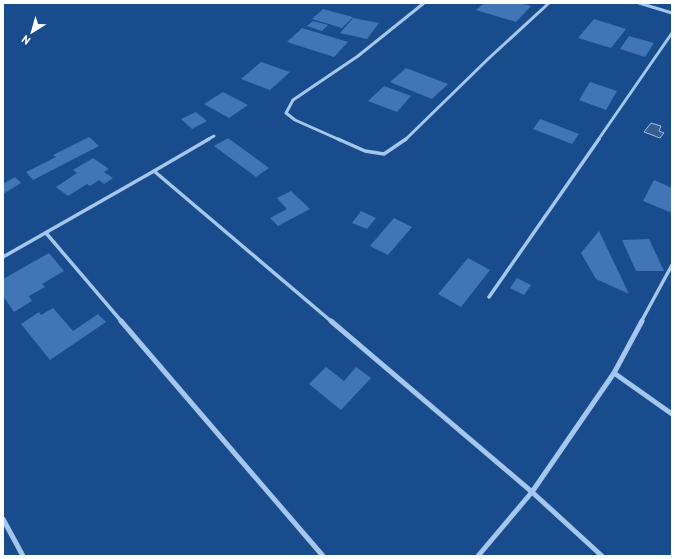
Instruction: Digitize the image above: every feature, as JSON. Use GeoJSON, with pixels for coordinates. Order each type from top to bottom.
{"type":"FeatureCollection","features":[{"type":"Feature","properties":{"kind":"street"},"geometry":{"type":"LineString","coordinates":[[424,3],[358,56],[293,100],[286,113],[295,120],[365,151],[384,154],[402,143],[488,59],[549,3]]}},
{"type":"Feature","properties":{"kind":"street"},"geometry":{"type":"LineString","coordinates":[[639,3],[672,13]]}},
{"type":"Feature","properties":{"kind":"street"},"geometry":{"type":"LineString","coordinates":[[489,297],[672,33]]}},
{"type":"Feature","properties":{"kind":"street"},"geometry":{"type":"LineString","coordinates":[[3,257],[214,136]]}},
{"type":"Feature","properties":{"kind":"street"},"geometry":{"type":"LineString","coordinates":[[154,171],[532,492],[602,556]]}},
{"type":"Feature","properties":{"kind":"street"},"geometry":{"type":"LineString","coordinates":[[46,233],[323,556]]}},
{"type":"Feature","properties":{"kind":"street"},"geometry":{"type":"LineString","coordinates":[[478,556],[532,492],[614,374],[670,274],[672,265]]}},
{"type":"Feature","properties":{"kind":"street"},"geometry":{"type":"LineString","coordinates":[[614,374],[672,414]]}},
{"type":"Feature","properties":{"kind":"street"},"geometry":{"type":"LineString","coordinates":[[3,519],[23,556]]}},
{"type":"Feature","properties":{"kind":"water"},"geometry":{"type":"Polygon","coordinates":[[[651,123],[661,126],[659,131],[664,133],[660,138],[644,132],[651,123]]]}},
{"type":"Feature","properties":{"kind":"building"},"geometry":{"type":"Polygon","coordinates":[[[484,3],[520,3],[531,6],[516,22],[476,10],[484,3]]]}},
{"type":"Feature","properties":{"kind":"building"},"geometry":{"type":"Polygon","coordinates":[[[323,9],[353,17],[342,28],[312,19],[323,9]]]}},
{"type":"Feature","properties":{"kind":"building"},"geometry":{"type":"Polygon","coordinates":[[[353,18],[379,23],[367,39],[340,33],[353,18]]]}},
{"type":"Feature","properties":{"kind":"building"},"geometry":{"type":"Polygon","coordinates":[[[594,19],[626,29],[611,48],[578,38],[594,19]]]}},
{"type":"Feature","properties":{"kind":"building"},"geometry":{"type":"Polygon","coordinates":[[[313,21],[328,25],[322,31],[307,26],[313,21]]]}},
{"type":"Feature","properties":{"kind":"building"},"geometry":{"type":"Polygon","coordinates":[[[302,28],[348,42],[334,57],[287,42],[302,28]]]}},
{"type":"Feature","properties":{"kind":"building"},"geometry":{"type":"Polygon","coordinates":[[[629,36],[654,43],[645,57],[620,49],[629,36]]]}},
{"type":"Feature","properties":{"kind":"building"},"geometry":{"type":"Polygon","coordinates":[[[261,62],[290,72],[270,90],[241,79],[261,62]]]}},
{"type":"Feature","properties":{"kind":"building"},"geometry":{"type":"Polygon","coordinates":[[[406,68],[448,84],[432,99],[390,82],[406,68]]]}},
{"type":"Feature","properties":{"kind":"building"},"geometry":{"type":"Polygon","coordinates":[[[590,82],[617,91],[606,110],[579,100],[590,82]]]}},
{"type":"Feature","properties":{"kind":"building"},"geometry":{"type":"Polygon","coordinates":[[[384,86],[411,96],[397,112],[368,101],[384,86]]]}},
{"type":"Feature","properties":{"kind":"building"},"geometry":{"type":"Polygon","coordinates":[[[223,92],[248,105],[229,118],[204,104],[223,92]]]}},
{"type":"Feature","properties":{"kind":"building"},"geometry":{"type":"Polygon","coordinates":[[[196,112],[207,121],[192,129],[181,119],[196,112]]]}},
{"type":"Feature","properties":{"kind":"building"},"geometry":{"type":"Polygon","coordinates":[[[540,119],[579,134],[572,144],[533,129],[540,119]]]}},
{"type":"Feature","properties":{"kind":"building"},"geometry":{"type":"Polygon","coordinates":[[[89,137],[99,146],[33,180],[26,172],[56,157],[53,155],[89,137]]]}},
{"type":"Feature","properties":{"kind":"building"},"geometry":{"type":"Polygon","coordinates":[[[228,138],[269,168],[256,177],[214,146],[228,138]]]}},
{"type":"Feature","properties":{"kind":"building"},"geometry":{"type":"Polygon","coordinates":[[[93,158],[109,169],[104,172],[113,178],[104,184],[99,180],[90,186],[87,184],[68,196],[56,187],[77,173],[73,170],[93,158]]]}},
{"type":"Feature","properties":{"kind":"building"},"geometry":{"type":"Polygon","coordinates":[[[15,177],[21,183],[3,194],[3,184],[15,177]]]}},
{"type":"Feature","properties":{"kind":"building"},"geometry":{"type":"Polygon","coordinates":[[[654,180],[672,188],[672,213],[643,201],[654,180]]]}},
{"type":"Feature","properties":{"kind":"building"},"geometry":{"type":"Polygon","coordinates":[[[291,191],[310,209],[278,226],[270,218],[287,209],[277,198],[291,191]]]}},
{"type":"Feature","properties":{"kind":"building"},"geometry":{"type":"Polygon","coordinates":[[[361,211],[376,218],[367,229],[352,223],[361,211]]]}},
{"type":"Feature","properties":{"kind":"building"},"geometry":{"type":"Polygon","coordinates":[[[394,218],[412,227],[388,255],[370,246],[394,218]]]}},
{"type":"Feature","properties":{"kind":"building"},"geometry":{"type":"Polygon","coordinates":[[[599,231],[629,294],[596,279],[581,253],[599,231]]]}},
{"type":"Feature","properties":{"kind":"building"},"geometry":{"type":"Polygon","coordinates":[[[649,239],[664,271],[636,271],[622,240],[649,239]]]}},
{"type":"Feature","properties":{"kind":"building"},"geometry":{"type":"Polygon","coordinates":[[[49,253],[64,271],[42,284],[45,287],[29,296],[32,301],[14,312],[3,296],[3,279],[49,253]]]}},
{"type":"Feature","properties":{"kind":"building"},"geometry":{"type":"Polygon","coordinates":[[[468,258],[490,270],[461,307],[438,294],[468,258]]]}},
{"type":"Feature","properties":{"kind":"building"},"geometry":{"type":"Polygon","coordinates":[[[517,278],[531,285],[524,295],[510,288],[517,278]]]}},
{"type":"Feature","properties":{"kind":"building"},"geometry":{"type":"Polygon","coordinates":[[[53,308],[73,331],[98,314],[106,322],[50,360],[21,324],[39,312],[41,315],[53,308]]]}},
{"type":"Feature","properties":{"kind":"building"},"geometry":{"type":"Polygon","coordinates":[[[326,367],[344,381],[356,367],[371,378],[341,410],[309,384],[326,367]]]}}]}
